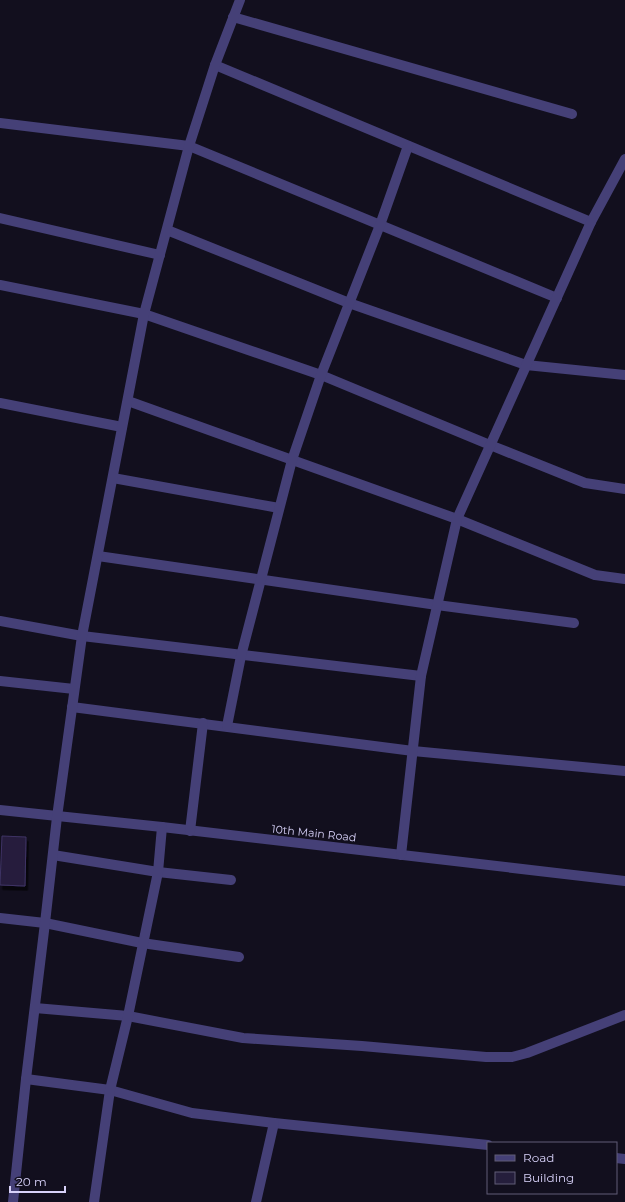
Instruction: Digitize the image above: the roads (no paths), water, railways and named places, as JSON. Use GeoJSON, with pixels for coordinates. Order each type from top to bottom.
{"type":"FeatureCollection","features":[{"type":"Feature","properties":{"kind":"street"},"geometry":{"type":"LineString","coordinates":[[12,1202],[57,817],[82,636],[144,314],[189,146],[215,65],[240,0]]}},
{"type":"Feature","properties":{"kind":"street"},"geometry":{"type":"LineString","coordinates":[[233,17],[572,114]]}},
{"type":"Feature","properties":{"kind":"street"},"geometry":{"type":"LineString","coordinates":[[215,65],[591,222]]}},
{"type":"Feature","properties":{"kind":"street"},"geometry":{"type":"LineString","coordinates":[[0,124],[189,146],[557,298]]}},
{"type":"Feature","properties":{"kind":"street"},"geometry":{"type":"LineString","coordinates":[[226,726],[241,656],[292,460],[321,375],[380,225],[408,146]]}},
{"type":"Feature","properties":{"kind":"street"},"geometry":{"type":"LineString","coordinates":[[401,855],[421,676],[457,518],[591,222],[625,159]]}},
{"type":"Feature","properties":{"kind":"street"},"geometry":{"type":"LineString","coordinates":[[0,218],[160,255]]}},
{"type":"Feature","properties":{"kind":"street"},"geometry":{"type":"LineString","coordinates":[[167,230],[349,303],[526,365],[625,375]]}},
{"type":"Feature","properties":{"kind":"street"},"geometry":{"type":"LineString","coordinates":[[0,285],[144,314],[321,375],[585,483],[625,489]]}},
{"type":"Feature","properties":{"kind":"street"},"geometry":{"type":"LineString","coordinates":[[128,401],[457,518],[595,575],[625,579]]}},
{"type":"Feature","properties":{"kind":"street"},"geometry":{"type":"LineString","coordinates":[[0,404],[122,427]]}},
{"type":"Feature","properties":{"kind":"street"},"geometry":{"type":"LineString","coordinates":[[112,478],[280,508]]}},
{"type":"Feature","properties":{"kind":"street"},"geometry":{"type":"LineString","coordinates":[[98,556],[437,605],[574,623]]}},
{"type":"Feature","properties":{"kind":"street"},"geometry":{"type":"LineString","coordinates":[[0,621],[82,636],[241,656],[421,676]]}},
{"type":"Feature","properties":{"kind":"street"},"geometry":{"type":"LineString","coordinates":[[0,681],[74,689]]}},
{"type":"Feature","properties":{"kind":"street"},"geometry":{"type":"LineString","coordinates":[[72,707],[413,751],[625,770]]}},
{"type":"Feature","properties":{"kind":"street"},"geometry":{"type":"LineString","coordinates":[[190,831],[203,723]]}},
{"type":"Feature","properties":{"kind":"street","name":"10th Main Road"},"geometry":{"type":"LineString","coordinates":[[0,810],[162,827],[625,881]]}},
{"type":"Feature","properties":{"kind":"street"},"geometry":{"type":"LineString","coordinates":[[94,1202],[110,1090],[128,1016],[158,872],[162,827]]}},
{"type":"Feature","properties":{"kind":"street"},"geometry":{"type":"LineString","coordinates":[[53,855],[158,872],[231,880]]}},
{"type":"Feature","properties":{"kind":"street"},"geometry":{"type":"LineString","coordinates":[[0,918],[45,923],[142,943],[240,957]]}},
{"type":"Feature","properties":{"kind":"street"},"geometry":{"type":"LineString","coordinates":[[35,1008],[128,1016],[243,1038],[493,1057],[512,1056],[527,1053],[625,1015]]}},
{"type":"Feature","properties":{"kind":"street"},"geometry":{"type":"LineString","coordinates":[[26,1079],[110,1090],[192,1113],[487,1145]]}},
{"type":"Feature","properties":{"kind":"street"},"geometry":{"type":"LineString","coordinates":[[256,1202],[274,1123]]}}]}
